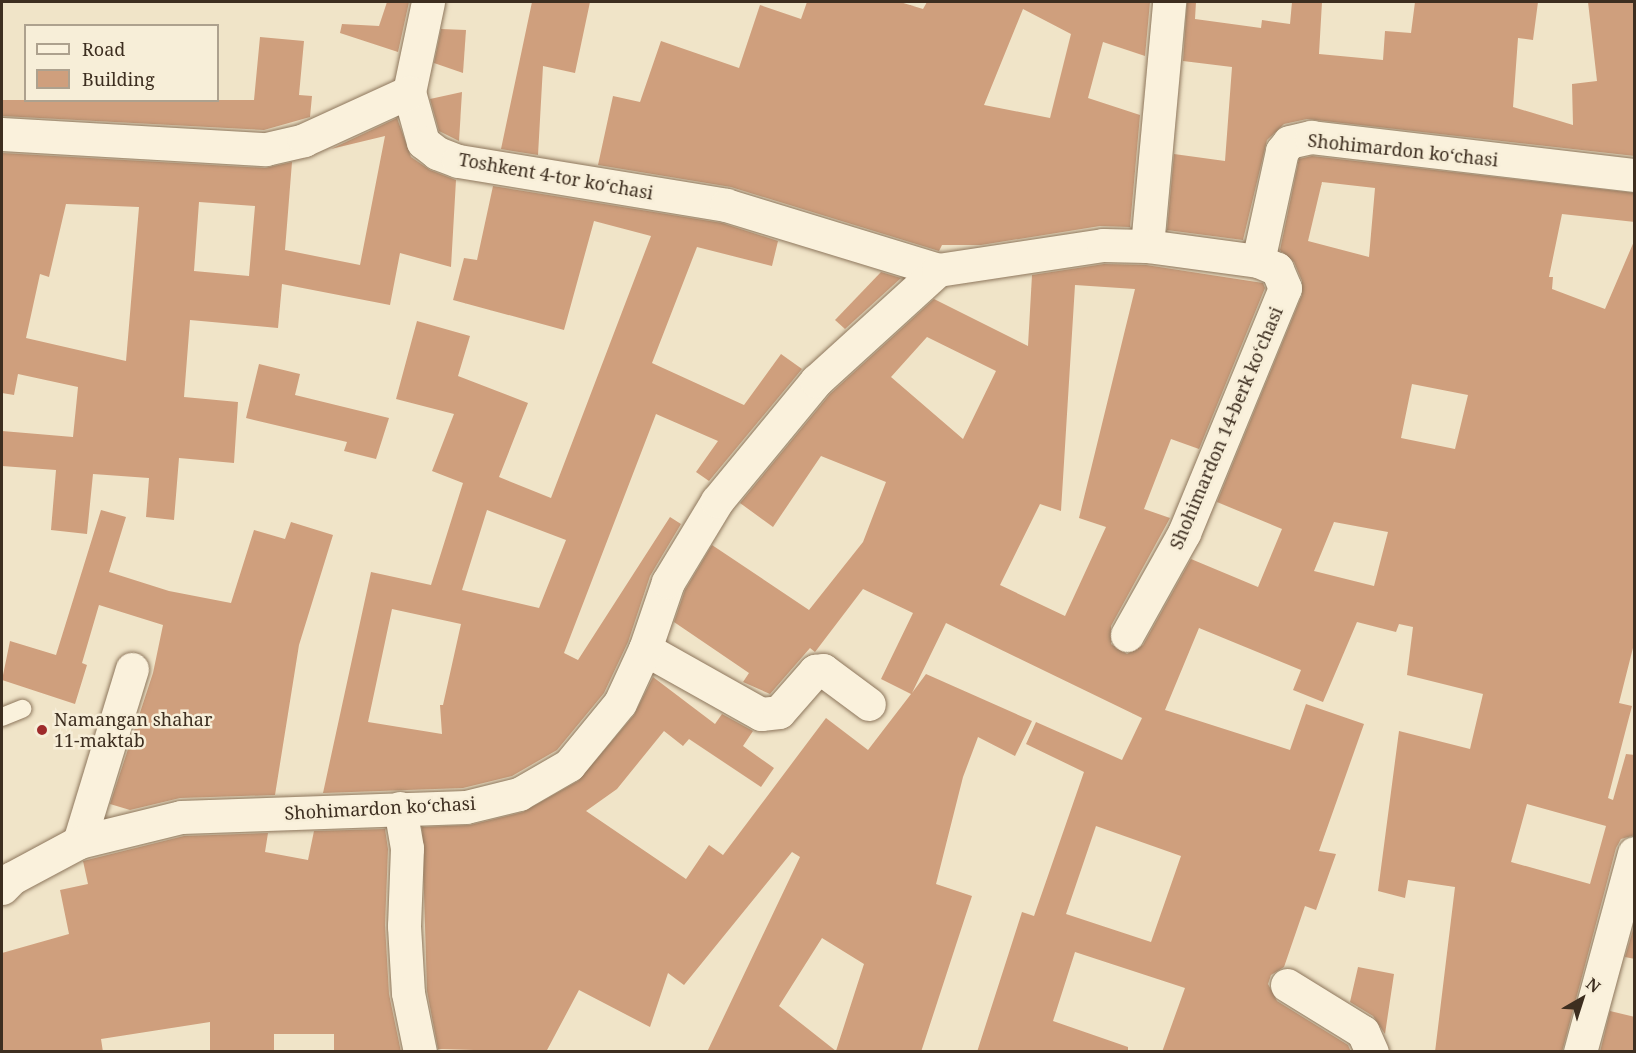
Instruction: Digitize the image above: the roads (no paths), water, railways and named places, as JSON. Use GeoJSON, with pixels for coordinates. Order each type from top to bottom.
{"type":"FeatureCollection","features":[{"type":"Feature","properties":{"kind":"street"},"geometry":{"type":"LineString","coordinates":[[2,134],[266,149],[304,140],[409,92],[428,2]]}},
{"type":"Feature","properties":{"kind":"street"},"geometry":{"type":"LineString","coordinates":[[1147,246],[1170,2]]}},
{"type":"Feature","properties":{"kind":"street","name":"Toshkent 4-tor koʻchasi"},"geometry":{"type":"LineString","coordinates":[[409,92],[423,142],[458,161],[726,205],[938,270]]}},
{"type":"Feature","properties":{"kind":"street","name":"Shohimardon koʻchasi"},"geometry":{"type":"LineString","coordinates":[[1257,261],[1280,158],[1289,142],[1311,137],[1635,174]]}},
{"type":"Feature","properties":{"kind":"street"},"geometry":{"type":"LineString","coordinates":[[938,270],[1103,245],[1147,246],[1257,261]]}},
{"type":"Feature","properties":{"kind":"street","name":"Shohimardon 14-berk koʻchasi"},"geometry":{"type":"LineString","coordinates":[[1127,634],[1184,533],[1285,288],[1277,269],[1257,261]]}},
{"type":"Feature","properties":{"kind":"street","name":"Shohimardon koʻchasi"},"geometry":{"type":"LineString","coordinates":[[2,888],[12,878],[79,842],[181,817],[466,807],[519,794],[569,765],[620,703],[645,649],[668,582],[717,501],[816,381],[938,270]]}},
{"type":"Feature","properties":{"kind":"street"},"geometry":{"type":"LineString","coordinates":[[645,649],[761,714],[779,712],[815,671],[823,670],[869,704]]}},
{"type":"Feature","properties":{"kind":"street"},"geometry":{"type":"LineString","coordinates":[[79,842],[132,669]]}},
{"type":"Feature","properties":{"kind":"street"},"geometry":{"type":"LineString","coordinates":[[400,808],[407,848],[404,926],[408,993],[420,1052]]}},
{"type":"Feature","properties":{"kind":"street"},"geometry":{"type":"LineString","coordinates":[[1580,1052],[1635,853]]}},
{"type":"Feature","properties":{"kind":"street"},"geometry":{"type":"LineString","coordinates":[[1287,985],[1363,1032],[1372,1052]]}},
{"type":"Feature","properties":{"kind":"lane"},"geometry":{"type":"LineString","coordinates":[[2,717],[22,709]]}},
{"type":"Feature","properties":{"kind":"place","name":"Namangan shahar 11-maktab"},"geometry":{"type":"Point","coordinates":[42,730]}}]}
